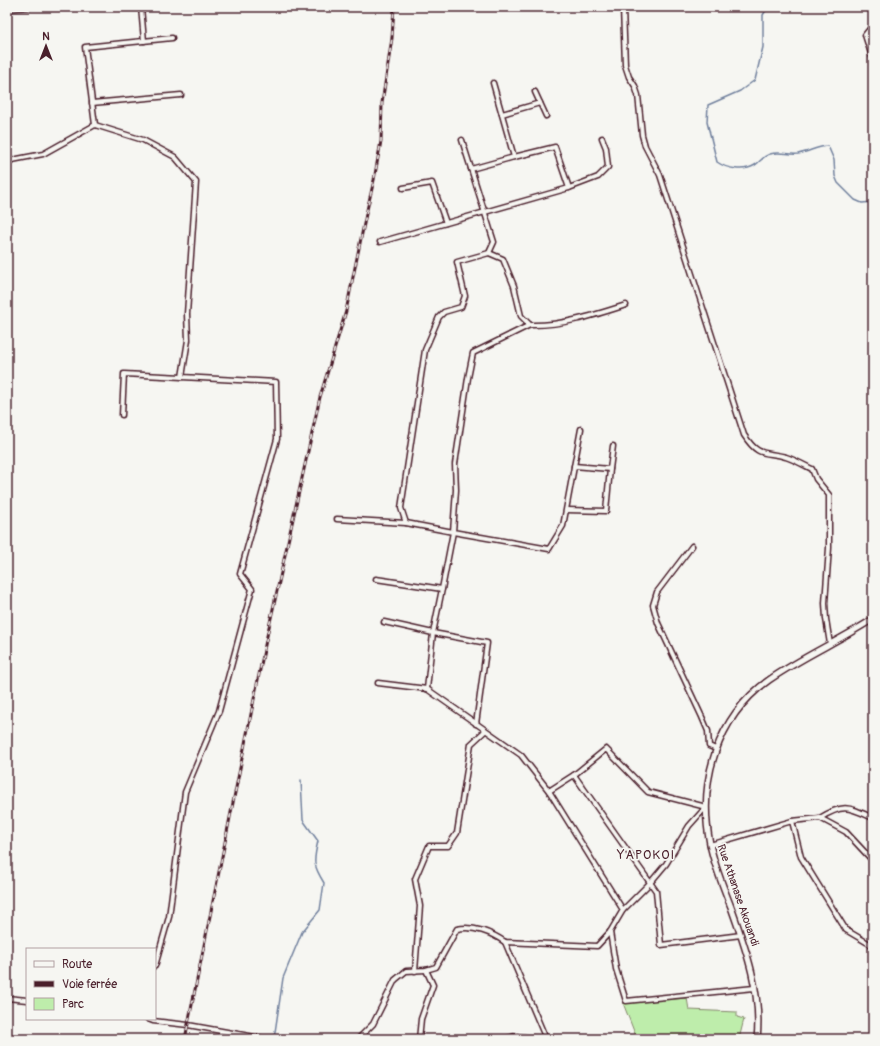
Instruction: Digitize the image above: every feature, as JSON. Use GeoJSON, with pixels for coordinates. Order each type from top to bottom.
{"type":"FeatureCollection","features":[{"type":"Feature","properties":{"kind":"street"},"geometry":{"type":"LineString","coordinates":[[7,9],[28,7]]}},
{"type":"Feature","properties":{"kind":"street"},"geometry":{"type":"LineString","coordinates":[[141,7],[144,41]]}},
{"type":"Feature","properties":{"kind":"street"},"geometry":{"type":"LineString","coordinates":[[623,7],[624,65],[638,95],[642,135],[645,146],[660,175],[744,435],[751,447],[761,452],[786,457],[812,469],[816,479],[829,495],[829,548],[825,603],[830,644]]}},
{"type":"Feature","properties":{"kind":"street"},"geometry":{"type":"LineString","coordinates":[[873,25],[865,35],[873,60]]}},
{"type":"Feature","properties":{"kind":"street"},"geometry":{"type":"LineString","coordinates":[[95,125],[85,47],[172,38]]}},
{"type":"Feature","properties":{"kind":"street"},"geometry":{"type":"LineString","coordinates":[[494,83],[514,157]]}},
{"type":"Feature","properties":{"kind":"street"},"geometry":{"type":"LineString","coordinates":[[535,92],[546,116]]}},
{"type":"Feature","properties":{"kind":"street"},"geometry":{"type":"LineString","coordinates":[[92,103],[181,95]]}},
{"type":"Feature","properties":{"kind":"street"},"geometry":{"type":"LineString","coordinates":[[502,114],[540,103]]}},
{"type":"Feature","properties":{"kind":"street"},"geometry":{"type":"LineString","coordinates":[[7,161],[43,154],[95,125],[143,140],[175,157],[196,182],[187,314],[188,340],[182,377]]}},
{"type":"Feature","properties":{"kind":"street"},"geometry":{"type":"LineString","coordinates":[[380,242],[569,188],[598,177],[608,167],[606,148],[602,138]]}},
{"type":"Feature","properties":{"kind":"street"},"geometry":{"type":"LineString","coordinates":[[462,140],[494,242],[488,253]]}},
{"type":"Feature","properties":{"kind":"street"},"geometry":{"type":"LineString","coordinates":[[471,169],[555,147],[569,188]]}},
{"type":"Feature","properties":{"kind":"street"},"geometry":{"type":"LineString","coordinates":[[403,188],[432,183],[446,223]]}},
{"type":"Feature","properties":{"kind":"street"},"geometry":{"type":"LineString","coordinates":[[406,523],[401,508],[425,350],[439,317],[444,312],[461,307],[465,296],[457,262],[488,253],[503,259],[514,286],[521,316],[530,325]]}},
{"type":"Feature","properties":{"kind":"street"},"geometry":{"type":"LineString","coordinates":[[427,689],[433,633],[453,532],[456,490],[455,464],[473,353],[530,325],[544,325],[571,320],[626,306]]}},
{"type":"Feature","properties":{"kind":"street"},"geometry":{"type":"LineString","coordinates":[[122,415],[124,374],[276,382],[277,439],[240,574],[252,589],[219,711],[185,792],[169,917],[156,962]]}},
{"type":"Feature","properties":{"kind":"street"},"geometry":{"type":"LineString","coordinates":[[337,519],[406,523],[549,549],[563,526],[581,429]]}},
{"type":"Feature","properties":{"kind":"street"},"geometry":{"type":"LineString","coordinates":[[567,510],[606,511],[613,446]]}},
{"type":"Feature","properties":{"kind":"street"},"geometry":{"type":"LineString","coordinates":[[574,466],[610,469]]}},
{"type":"Feature","properties":{"kind":"street"},"geometry":{"type":"LineString","coordinates":[[692,546],[657,592],[653,605],[658,623],[708,731],[709,746],[716,749]]}},
{"type":"Feature","properties":{"kind":"street"},"geometry":{"type":"LineString","coordinates":[[376,579],[442,589]]}},
{"type":"Feature","properties":{"kind":"street","name":"Rue Athanase Akouandi"},"geometry":{"type":"LineString","coordinates":[[756,1039],[757,1008],[749,959],[714,858],[710,845],[707,825],[707,784],[716,749],[722,734],[731,719],[752,694],[768,681],[791,666],[873,619]]}},
{"type":"Feature","properties":{"kind":"street"},"geometry":{"type":"LineString","coordinates":[[384,622],[487,643],[476,724]]}},
{"type":"Feature","properties":{"kind":"street"},"geometry":{"type":"LineString","coordinates":[[378,683],[427,689],[521,755],[549,791],[623,910]]}},
{"type":"Feature","properties":{"kind":"street"},"geometry":{"type":"LineString","coordinates":[[415,970],[420,906],[415,879],[429,846],[448,846],[457,833],[471,744],[485,731]]}},
{"type":"Feature","properties":{"kind":"street"},"geometry":{"type":"LineString","coordinates":[[358,1039],[373,1024],[395,980],[406,971],[426,970],[436,967],[457,929],[466,927],[494,935],[505,942],[597,946],[610,932],[623,910],[650,884],[666,864],[689,826],[706,807],[648,792],[606,749],[574,775],[549,791]]}},
{"type":"Feature","properties":{"kind":"street"},"geometry":{"type":"LineString","coordinates":[[574,775],[656,891],[661,945],[741,936]]}},
{"type":"Feature","properties":{"kind":"street"},"geometry":{"type":"LineString","coordinates":[[710,845],[792,821],[820,818],[832,810],[838,809],[850,808],[873,818]]}},
{"type":"Feature","properties":{"kind":"street"},"geometry":{"type":"LineString","coordinates":[[820,818],[846,832],[873,861]]}},
{"type":"Feature","properties":{"kind":"street"},"geometry":{"type":"LineString","coordinates":[[792,821],[801,857],[846,930],[873,946]]}},
{"type":"Feature","properties":{"kind":"street"},"geometry":{"type":"LineString","coordinates":[[610,932],[616,969],[626,1001],[754,988]]}},
{"type":"Feature","properties":{"kind":"street"},"geometry":{"type":"LineString","coordinates":[[505,942],[546,1039]]}},
{"type":"Feature","properties":{"kind":"street"},"geometry":{"type":"LineString","coordinates":[[419,1039],[421,1019],[433,984],[426,970]]}},
{"type":"Feature","properties":{"kind":"street"},"geometry":{"type":"LineString","coordinates":[[7,998],[26,1000]]}},
{"type":"Feature","properties":{"kind":"street"},"geometry":{"type":"LineString","coordinates":[[150,1020],[188,1025],[266,1039]]}},
{"type":"Feature","properties":{"kind":"street"},"geometry":{"type":"LineString","coordinates":[[505,1039],[515,1036],[540,1039]]}},
{"type":"Feature","properties":{"kind":"green space"},"geometry":{"type":"Polygon","coordinates":[[[687,998],[689,1010],[737,1012],[737,1017],[744,1019],[739,1039],[637,1039],[623,1003],[687,998]]]}},
{"type":"Feature","properties":{"kind":"waterway"},"geometry":{"type":"LineString","coordinates":[[768,7],[763,15],[763,47],[755,80],[740,91],[708,105],[707,122],[717,162],[731,168],[741,169],[755,165],[770,154],[798,154],[828,146],[834,160],[835,176],[838,183],[855,200],[862,203],[873,202]]}},
{"type":"Feature","properties":{"kind":"waterway"},"geometry":{"type":"LineString","coordinates":[[873,385],[871,388],[873,408]]}},
{"type":"Feature","properties":{"kind":"waterway"},"geometry":{"type":"LineString","coordinates":[[274,1039],[283,978],[302,932],[320,910],[324,883],[315,863],[315,854],[318,841],[303,820],[301,780]]}},
{"type":"Feature","properties":{"kind":"railway"},"geometry":{"type":"LineString","coordinates":[[185,1039],[265,645],[320,397],[346,311],[374,180],[381,141],[382,103],[392,38],[394,7]]}},
{"type":"Feature","properties":{"kind":"district","name":"YAPOKOI"},"geometry":{"type":"Point","coordinates":[646,855]}}]}
